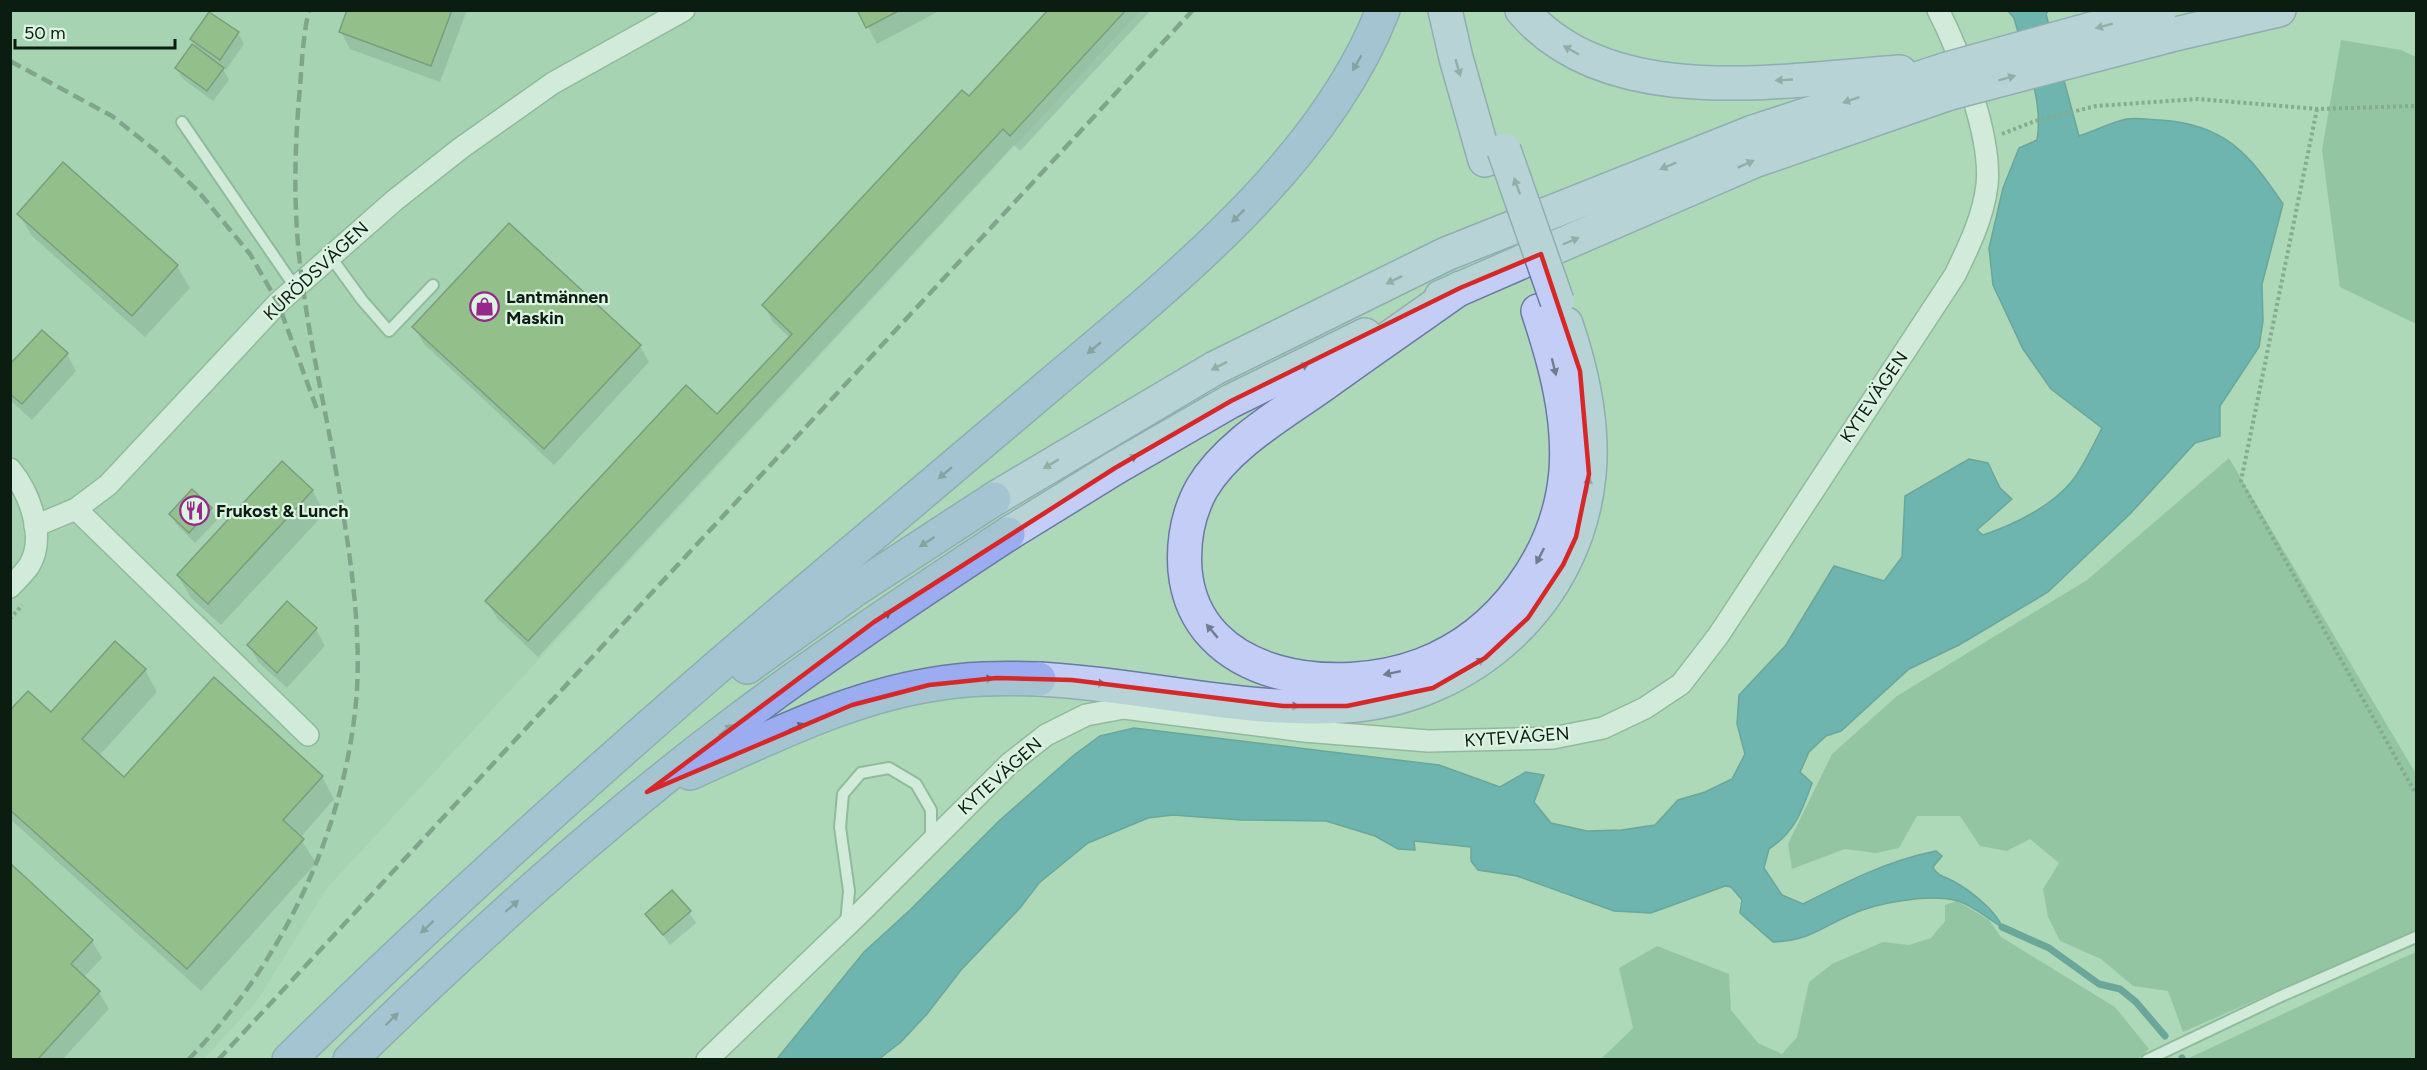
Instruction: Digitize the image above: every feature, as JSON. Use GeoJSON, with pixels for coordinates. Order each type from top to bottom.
{"type":"FeatureCollection","features":[{"type":"Feature","properties":{"kind":"highway"},"geometry":{"type":"LineString","coordinates":[[289,1059],[453,903],[702,680],[1195,260],[1299,150],[1360,59],[1383,10]]}},
{"type":"Feature","properties":{"kind":"highway"},"geometry":{"type":"LineString","coordinates":[[542,823],[711,693],[843,597],[993,499]]}},
{"type":"Feature","properties":{"kind":"highway"},"geometry":{"type":"LineString","coordinates":[[350,1059],[468,944],[647,792],[732,725],[874,622],[1008,534]]}},
{"type":"Feature","properties":{"kind":"highway"},"geometry":{"type":"LineString","coordinates":[[647,792],[795,727],[887,694],[960,680],[1039,679]]}},
{"type":"Feature","properties":{"kind":"main road"},"geometry":{"type":"LineString","coordinates":[[1039,679],[1105,684],[1283,706],[1347,706],[1377,703],[1432,688],[1485,658],[1528,618],[1547,593],[1576,537],[1584,507],[1589,474],[1586,406],[1577,361],[1548,306],[1495,155],[1456,58],[1445,10]]}},
{"type":"Feature","properties":{"kind":"main road"},"geometry":{"type":"LineString","coordinates":[[1468,10],[1495,155]]}},
{"type":"Feature","properties":{"kind":"main road"},"geometry":{"type":"LineString","coordinates":[[1522,10],[1544,32],[1595,62],[1657,79],[1733,82],[1949,81]]}},
{"type":"Feature","properties":{"kind":"main road"},"geometry":{"type":"LineString","coordinates":[[993,499],[1215,368],[1446,254],[1753,132],[2165,23],[2279,10]]}},
{"type":"Feature","properties":{"kind":"main road"},"geometry":{"type":"LineString","coordinates":[[1008,534],[1115,468],[1231,401],[1460,288],[1754,161],[1949,81]]}},
{"type":"Feature","properties":{"kind":"main road"},"geometry":{"type":"LineString","coordinates":[[1460,288],[1261,428],[1226,459],[1202,488],[1190,517],[1184,549],[1186,580],[1196,610],[1212,634],[1232,652],[1256,665],[1282,674],[1306,678],[1335,680],[1376,676],[1424,664],[1454,649],[1502,612],[1524,585],[1542,556],[1561,500],[1566,471],[1562,399],[1548,306]]}},
{"type":"Feature","properties":{"kind":"street","name":"KURÖDSVÄGEN"},"geometry":{"type":"LineString","coordinates":[[35,526],[76,509],[108,485],[295,287],[395,200],[461,148],[553,83],[684,10]]}},
{"type":"Feature","properties":{"kind":"street","name":"KYTEVÄGEN"},"geometry":{"type":"LineString","coordinates":[[707,1059],[845,928],[1009,764],[1046,735],[1086,715],[1124,708],[1304,731],[1428,741],[1552,738],[1603,728],[1645,708],[1681,684],[1718,636],[1955,275],[1977,229],[1987,184],[1984,141],[1951,35],[1938,10]]}},
{"type":"Feature","properties":{"kind":"street"},"geometry":{"type":"LineString","coordinates":[[10,469],[30,500],[35,526],[30,564],[10,587]]}},
{"type":"Feature","properties":{"kind":"street"},"geometry":{"type":"LineString","coordinates":[[76,509],[308,735]]}},
{"type":"Feature","properties":{"kind":"lane"},"geometry":{"type":"LineString","coordinates":[[182,122],[295,287]]}},
{"type":"Feature","properties":{"kind":"lane"},"geometry":{"type":"LineString","coordinates":[[330,256],[362,300],[389,331],[433,285]]}},
{"type":"Feature","properties":{"kind":"lane"},"geometry":{"type":"LineString","coordinates":[[845,928],[849,891],[840,827],[843,794],[861,773],[890,768],[916,783],[931,810],[931,841]]}},
{"type":"Feature","properties":{"kind":"lane"},"geometry":{"type":"LineString","coordinates":[[2147,1059],[2279,997],[2416,937]]}},
{"type":"Feature","properties":{"kind":"path"},"geometry":{"type":"LineString","coordinates":[[1984,141],[2035,122],[2096,106],[2198,99],[2317,109],[2416,106]]}},
{"type":"Feature","properties":{"kind":"path"},"geometry":{"type":"LineString","coordinates":[[2317,109],[2241,481],[2416,794]]}},
{"type":"Feature","properties":{"kind":"highlighted area"},"geometry":{"type":"Polygon","coordinates":[[[1541,254],[1580,371],[1589,474],[1576,537],[1563,565],[1528,618],[1485,658],[1433,688],[1347,706],[1283,706],[1072,680],[996,678],[929,685],[852,705],[647,792],[874,622],[1115,468],[1231,401],[1460,288],[1541,254]]]}},
{"type":"Feature","properties":{"kind":"shaded area"},"geometry":{"type":"Polygon","coordinates":[[[10,11],[1140,11],[327,888],[257,1001],[203,1060],[11,1059],[10,11]]]}},
{"type":"Feature","properties":{"kind":"shaded area"},"geometry":{"type":"Polygon","coordinates":[[[2341,40],[2401,50],[2416,57],[2416,324],[2340,287],[2322,150],[2341,40]]]}},
{"type":"Feature","properties":{"kind":"shaded area"},"geometry":{"type":"Polygon","coordinates":[[[2229,458],[2416,774],[2416,930],[2183,1032],[2168,991],[2133,986],[2101,959],[2060,941],[2048,917],[2043,889],[2059,863],[2030,839],[2007,851],[1980,846],[1960,816],[1917,816],[1899,848],[1876,853],[1845,849],[1792,869],[1788,844],[1832,754],[1897,696],[2087,580],[2229,458]]]}},
{"type":"Feature","properties":{"kind":"shaded area"},"geometry":{"type":"Polygon","coordinates":[[[1957,901],[1989,920],[2001,937],[2115,1007],[2149,1049],[2137,1060],[1600,1060],[1633,1028],[1619,968],[1657,946],[1729,974],[1731,1010],[1758,1043],[1782,1054],[1797,1037],[1809,982],[1832,964],[1883,942],[1909,945],[1931,938],[1945,921],[1945,905],[1957,901]]]}},
{"type":"Feature","properties":{"kind":"shaded area"},"geometry":{"type":"Polygon","coordinates":[[[2416,952],[2416,1059],[2187,1059],[2400,959],[2416,952]]]}},
{"type":"Feature","properties":{"kind":"water"},"geometry":{"type":"Polygon","coordinates":[[[2008,11],[2048,11],[2046,14],[2079,136],[2131,118],[2182,123],[2201,128],[2233,144],[2246,156],[2283,204],[2262,284],[2263,321],[2259,347],[2220,406],[2220,436],[2195,443],[2130,514],[2048,592],[1959,645],[1909,669],[1841,731],[1826,736],[1809,752],[1800,772],[1812,783],[1801,812],[1785,835],[1769,849],[1764,868],[1782,895],[1803,904],[1885,866],[1936,851],[1942,856],[1933,867],[1936,872],[1974,895],[1994,914],[2002,927],[1964,903],[1933,898],[1903,900],[1874,907],[1850,915],[1806,936],[1773,942],[1740,913],[1742,900],[1731,887],[1725,886],[1651,913],[1614,911],[1517,876],[1478,870],[1471,861],[1471,847],[1414,841],[1415,850],[1398,849],[1375,836],[1326,821],[1241,820],[1173,815],[1148,818],[1088,843],[1039,883],[1020,908],[961,970],[927,1014],[901,1042],[879,1059],[776,1060],[864,952],[910,910],[1000,820],[1074,755],[1100,736],[1134,728],[1439,765],[1500,787],[1526,772],[1544,775],[1534,802],[1551,823],[1587,831],[1622,830],[1655,825],[1678,800],[1705,792],[1732,779],[1745,754],[1737,724],[1739,695],[1786,645],[1834,566],[1884,581],[1902,557],[1905,496],[1969,459],[1988,463],[2000,488],[2012,499],[1977,530],[1983,535],[2031,514],[2053,499],[2072,481],[2102,428],[2051,389],[2023,349],[1993,285],[1989,248],[2003,188],[2019,148],[2037,140],[2038,125],[2038,109],[2032,78],[2014,18],[2008,11]]]}},
{"type":"Feature","properties":{"kind":"building"},"geometry":{"type":"Polygon","coordinates":[[[347,10],[452,10],[431,66],[339,32],[347,10]]]}},
{"type":"Feature","properties":{"kind":"building"},"geometry":{"type":"Polygon","coordinates":[[[857,10],[900,10],[866,28],[857,10]]]}},
{"type":"Feature","properties":{"kind":"building"},"geometry":{"type":"Polygon","coordinates":[[[1048,10],[1126,10],[1010,136],[1003,129],[528,641],[485,601],[686,385],[717,414],[792,334],[762,305],[962,90],[969,96],[1048,10]]]}},
{"type":"Feature","properties":{"kind":"building"},"geometry":{"type":"Polygon","coordinates":[[[209,12],[239,32],[220,60],[190,39],[209,12]]]}},
{"type":"Feature","properties":{"kind":"building"},"geometry":{"type":"Polygon","coordinates":[[[192,44],[224,68],[207,91],[175,68],[192,44]]]}},
{"type":"Feature","properties":{"kind":"building"},"geometry":{"type":"Polygon","coordinates":[[[63,162],[178,265],[132,316],[17,214],[63,162]]]}},
{"type":"Feature","properties":{"kind":"building"},"geometry":{"type":"Polygon","coordinates":[[[509,223],[641,345],[544,449],[412,327],[509,223]]]}},
{"type":"Feature","properties":{"kind":"building"},"geometry":{"type":"Polygon","coordinates":[[[42,330],[68,353],[22,404],[10,394],[10,364],[42,330]]]}},
{"type":"Feature","properties":{"kind":"building"},"geometry":{"type":"Polygon","coordinates":[[[282,461],[313,490],[208,604],[177,575],[282,461]]]}},
{"type":"Feature","properties":{"kind":"building"},"geometry":{"type":"Polygon","coordinates":[[[192,489],[212,508],[189,533],[169,514],[192,489]]]}},
{"type":"Feature","properties":{"kind":"building"},"geometry":{"type":"Polygon","coordinates":[[[287,601],[317,628],[277,673],[247,645],[287,601]]]}},
{"type":"Feature","properties":{"kind":"building"},"geometry":{"type":"Polygon","coordinates":[[[115,641],[146,669],[82,739],[124,777],[214,677],[323,776],[283,820],[304,839],[187,969],[10,810],[10,710],[28,691],[51,712],[115,641]]]}},
{"type":"Feature","properties":{"kind":"building"},"geometry":{"type":"Polygon","coordinates":[[[10,863],[93,940],[71,964],[100,991],[37,1060],[10,1060],[10,863]]]}},
{"type":"Feature","properties":{"kind":"building"},"geometry":{"type":"Polygon","coordinates":[[[672,890],[691,911],[663,935],[645,914],[672,890]]]}},
{"type":"Feature","properties":{"kind":"waterway"},"geometry":{"type":"LineString","coordinates":[[2002,927],[2049,948],[2099,984],[2120,989],[2136,1002],[2165,1036]]}},
{"type":"Feature","properties":{"kind":"railway"},"geometry":{"type":"LineString","coordinates":[[188,1060],[221,1023],[250,984],[277,943],[300,900],[320,854],[335,808],[347,760],[355,712],[358,653],[354,591],[336,471],[309,328],[297,232],[295,184],[297,136],[303,48],[309,10]]}},
{"type":"Feature","properties":{"kind":"railway"},"geometry":{"type":"LineString","coordinates":[[218,1060],[1193,10]]}},
{"type":"Feature","properties":{"kind":"railway"},"geometry":{"type":"LineString","coordinates":[[10,61],[112,116],[161,155],[198,191],[250,254],[278,303],[318,412]]}},
{"type":"Feature","properties":{"kind":"place","name":"Lantmännen Maskin"},"geometry":{"type":"Point","coordinates":[485,307]}},
{"type":"Feature","properties":{"kind":"place","name":"Frukost & Lunch"},"geometry":{"type":"Point","coordinates":[195,511]}}]}
